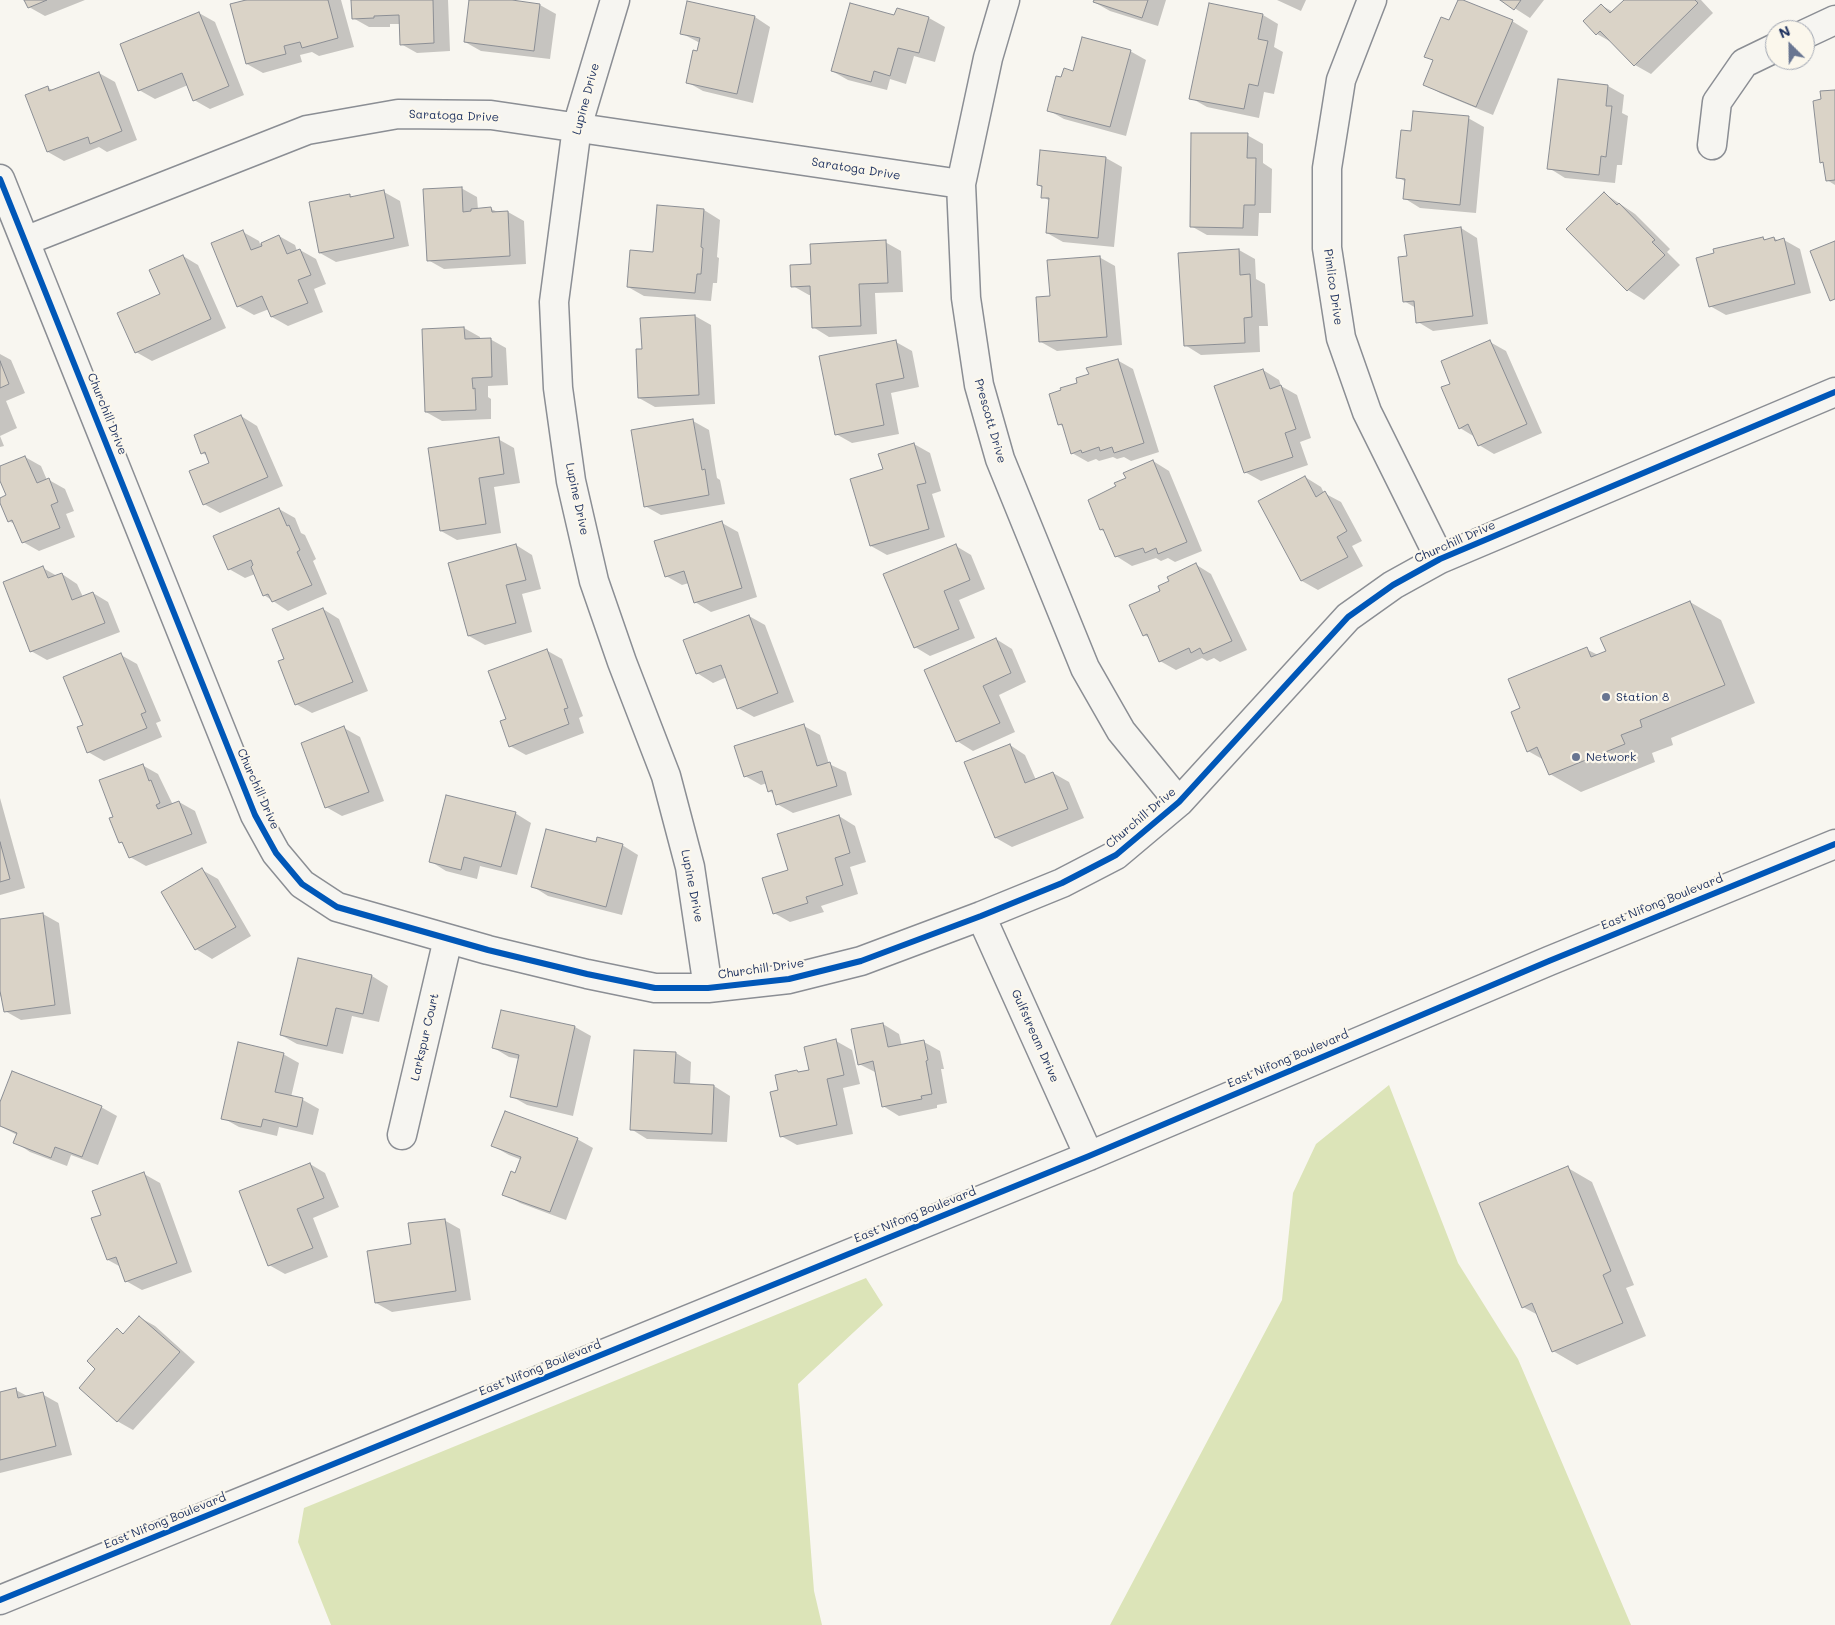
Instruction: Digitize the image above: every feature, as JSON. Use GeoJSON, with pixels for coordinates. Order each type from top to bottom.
{"type":"FeatureCollection","features":[{"type":"Feature","properties":{"kind":"street","name":"Lupine Drive"},"geometry":{"type":"LineString","coordinates":[[615,0],[577,127],[554,302],[558,388],[571,481],[594,580],[622,662],[666,776],[690,867],[708,988]]}},
{"type":"Feature","properties":{"kind":"street","name":"Prescott Drive"},"geometry":{"type":"LineString","coordinates":[[1005,0],[988,58],[961,184],[966,298],[979,385],[1000,459],[1085,668],[1121,731],[1179,802]]}},
{"type":"Feature","properties":{"kind":"street","name":"Pimlico Drive"},"geometry":{"type":"LineString","coordinates":[[1372,0],[1341,80],[1327,168],[1327,248],[1341,338],[1367,412],[1440,559]]}},
{"type":"Feature","properties":{"kind":"street"},"geometry":{"type":"LineString","coordinates":[[1815,29],[1835,20]]}},
{"type":"Feature","properties":{"kind":"street"},"geometry":{"type":"LineString","coordinates":[[1712,145],[1717,102],[1744,63],[1765,53]]}},
{"type":"Feature","properties":{"kind":"street","name":"Saratoga Drive"},"geometry":{"type":"LineString","coordinates":[[26,241],[307,130],[398,114],[490,115],[961,184]]}},
{"type":"Feature","properties":{"kind":"street","name":"Churchill Drive"},"geometry":{"type":"LineString","coordinates":[[0,179],[255,815],[276,853],[302,884],[337,907],[448,940],[587,974],[655,988],[708,988],[789,979],[861,961],[982,916],[1062,883],[1116,855],[1179,802],[1348,617],[1394,585],[1440,559],[1835,392]]}},
{"type":"Feature","properties":{"kind":"street","name":"East Nifong Boulevard"},"geometry":{"type":"LineString","coordinates":[[0,1600],[1089,1156],[1549,961],[1835,844]]}},
{"type":"Feature","properties":{"kind":"street","name":"Gulfstream Drive"},"geometry":{"type":"LineString","coordinates":[[982,916],[1089,1156]]}},
{"type":"Feature","properties":{"kind":"street","name":"Larkspur Court"},"geometry":{"type":"LineString","coordinates":[[402,1135],[448,940]]}},
{"type":"Feature","properties":{"kind":"green space"},"geometry":{"type":"Polygon","coordinates":[[[1389,1085],[1458,1263],[1518,1359],[1631,1625],[1110,1625],[1282,1300],[1293,1193],[1316,1144],[1389,1085]]]}},
{"type":"Feature","properties":{"kind":"green space"},"geometry":{"type":"Polygon","coordinates":[[[866,1278],[883,1305],[798,1384],[814,1591],[822,1625],[331,1625],[298,1542],[304,1508],[866,1278]]]}},
{"type":"Feature","properties":{"kind":"building"},"geometry":{"type":"Polygon","coordinates":[[[24,0],[47,0],[28,8],[24,0]]]}},
{"type":"Feature","properties":{"kind":"building"},"geometry":{"type":"Polygon","coordinates":[[[246,0],[328,0],[338,38],[302,48],[300,42],[284,46],[286,54],[246,64],[230,4],[246,0]]]}},
{"type":"Feature","properties":{"kind":"building"},"geometry":{"type":"Polygon","coordinates":[[[351,0],[433,0],[434,43],[400,45],[399,15],[352,19],[351,0]]]}},
{"type":"Feature","properties":{"kind":"building"},"geometry":{"type":"Polygon","coordinates":[[[469,0],[512,0],[540,4],[534,51],[464,42],[469,0]]]}},
{"type":"Feature","properties":{"kind":"building"},"geometry":{"type":"Polygon","coordinates":[[[1094,0],[1148,0],[1142,18],[1093,2],[1094,0]]]}},
{"type":"Feature","properties":{"kind":"building"},"geometry":{"type":"Polygon","coordinates":[[[1458,0],[1463,0],[1513,20],[1476,107],[1423,85],[1433,60],[1424,57],[1441,17],[1449,20],[1458,0]]]}},
{"type":"Feature","properties":{"kind":"building"},"geometry":{"type":"Polygon","coordinates":[[[1500,0],[1521,0],[1514,10],[1500,0]]]}},
{"type":"Feature","properties":{"kind":"building"},"geometry":{"type":"Polygon","coordinates":[[[1624,0],[1695,0],[1698,3],[1634,66],[1600,31],[1596,35],[1583,21],[1601,4],[1610,13],[1624,0]]]}},
{"type":"Feature","properties":{"kind":"building"},"geometry":{"type":"Polygon","coordinates":[[[687,1],[755,16],[737,94],[686,83],[693,50],[697,51],[700,38],[680,34],[687,1]]]}},
{"type":"Feature","properties":{"kind":"building"},"geometry":{"type":"Polygon","coordinates":[[[850,3],[894,15],[897,8],[929,17],[919,53],[898,48],[890,76],[874,71],[871,82],[831,71],[850,3]]]}},
{"type":"Feature","properties":{"kind":"building"},"geometry":{"type":"Polygon","coordinates":[[[1209,3],[1263,14],[1258,39],[1268,41],[1258,86],[1249,84],[1244,109],[1189,99],[1209,3]]]}},
{"type":"Feature","properties":{"kind":"building"},"geometry":{"type":"Polygon","coordinates":[[[199,12],[229,86],[193,101],[182,73],[138,91],[120,44],[199,12]]]}},
{"type":"Feature","properties":{"kind":"building"},"geometry":{"type":"Polygon","coordinates":[[[1082,37],[1131,50],[1110,127],[1047,111],[1056,76],[1061,77],[1064,68],[1073,71],[1082,37]]]}},
{"type":"Feature","properties":{"kind":"building"},"geometry":{"type":"Polygon","coordinates":[[[99,72],[122,131],[90,144],[88,137],[47,152],[25,95],[48,86],[49,91],[99,72]]]}},
{"type":"Feature","properties":{"kind":"building"},"geometry":{"type":"Polygon","coordinates":[[[1558,79],[1608,85],[1606,106],[1612,106],[1606,157],[1601,156],[1599,175],[1547,169],[1558,79]]]}},
{"type":"Feature","properties":{"kind":"building"},"geometry":{"type":"Polygon","coordinates":[[[1835,90],[1835,180],[1826,181],[1823,162],[1820,163],[1813,101],[1821,99],[1820,91],[1835,90]]]}},
{"type":"Feature","properties":{"kind":"building"},"geometry":{"type":"Polygon","coordinates":[[[1413,111],[1469,116],[1460,205],[1403,199],[1405,179],[1396,178],[1401,130],[1411,131],[1413,111]]]}},
{"type":"Feature","properties":{"kind":"building"},"geometry":{"type":"Polygon","coordinates":[[[1191,133],[1248,133],[1247,158],[1256,158],[1255,205],[1244,205],[1243,228],[1190,227],[1191,133]]]}},
{"type":"Feature","properties":{"kind":"building"},"geometry":{"type":"Polygon","coordinates":[[[1040,150],[1106,157],[1098,238],[1046,233],[1049,198],[1041,198],[1042,186],[1037,185],[1040,150]]]}},
{"type":"Feature","properties":{"kind":"building"},"geometry":{"type":"Polygon","coordinates":[[[462,187],[463,212],[471,211],[471,209],[491,207],[492,212],[508,211],[510,256],[427,261],[423,189],[462,187]]]}},
{"type":"Feature","properties":{"kind":"building"},"geometry":{"type":"Polygon","coordinates":[[[384,190],[394,238],[319,253],[309,202],[350,194],[350,197],[384,190]]]}},
{"type":"Feature","properties":{"kind":"building"},"geometry":{"type":"Polygon","coordinates":[[[1604,192],[1617,205],[1619,203],[1655,240],[1652,242],[1665,255],[1627,291],[1566,229],[1604,192]]]}},
{"type":"Feature","properties":{"kind":"building"},"geometry":{"type":"Polygon","coordinates":[[[657,205],[704,209],[701,274],[697,274],[695,293],[627,287],[630,250],[653,252],[657,205]]]}},
{"type":"Feature","properties":{"kind":"building"},"geometry":{"type":"Polygon","coordinates":[[[1461,227],[1473,316],[1416,323],[1414,301],[1403,302],[1398,257],[1407,256],[1404,235],[1461,227]]]}},
{"type":"Feature","properties":{"kind":"building"},"geometry":{"type":"Polygon","coordinates":[[[243,230],[251,250],[262,246],[261,243],[279,235],[287,254],[300,249],[311,275],[298,280],[308,303],[271,317],[262,296],[237,307],[211,243],[243,230]]]}},
{"type":"Feature","properties":{"kind":"building"},"geometry":{"type":"Polygon","coordinates":[[[1763,237],[1764,240],[1774,237],[1775,241],[1784,238],[1795,284],[1709,307],[1696,258],[1714,253],[1713,249],[1763,237]]]}},
{"type":"Feature","properties":{"kind":"building"},"geometry":{"type":"Polygon","coordinates":[[[886,240],[888,283],[859,284],[861,326],[812,328],[810,286],[791,287],[790,265],[811,264],[810,244],[886,240]]]}},
{"type":"Feature","properties":{"kind":"building"},"geometry":{"type":"Polygon","coordinates":[[[1835,241],[1835,299],[1830,301],[1810,251],[1835,241]]]}},
{"type":"Feature","properties":{"kind":"building"},"geometry":{"type":"Polygon","coordinates":[[[1239,249],[1240,275],[1250,274],[1252,317],[1244,318],[1245,343],[1184,346],[1178,253],[1239,249]]]}},
{"type":"Feature","properties":{"kind":"building"},"geometry":{"type":"Polygon","coordinates":[[[183,255],[211,319],[135,353],[117,313],[160,294],[149,270],[183,255]]]}},
{"type":"Feature","properties":{"kind":"building"},"geometry":{"type":"Polygon","coordinates":[[[1100,256],[1107,337],[1039,342],[1036,297],[1050,296],[1047,260],[1100,256]]]}},
{"type":"Feature","properties":{"kind":"building"},"geometry":{"type":"Polygon","coordinates":[[[695,315],[699,395],[638,398],[636,349],[642,349],[640,318],[695,315]]]}},
{"type":"Feature","properties":{"kind":"building"},"geometry":{"type":"Polygon","coordinates":[[[464,327],[465,339],[491,338],[492,377],[472,378],[473,389],[475,388],[476,410],[425,412],[422,329],[464,327]]]}},
{"type":"Feature","properties":{"kind":"building"},"geometry":{"type":"Polygon","coordinates":[[[896,340],[904,378],[876,384],[884,425],[835,435],[819,356],[896,340]]]}},
{"type":"Feature","properties":{"kind":"building"},"geometry":{"type":"Polygon","coordinates":[[[1490,340],[1527,424],[1478,446],[1468,424],[1459,429],[1441,387],[1450,384],[1441,361],[1490,340]]]}},
{"type":"Feature","properties":{"kind":"building"},"geometry":{"type":"Polygon","coordinates":[[[1118,359],[1144,443],[1114,453],[1112,447],[1100,451],[1099,447],[1082,453],[1081,450],[1071,454],[1062,424],[1058,425],[1049,394],[1061,390],[1060,388],[1077,383],[1076,378],[1089,374],[1086,368],[1118,359]]]}},
{"type":"Feature","properties":{"kind":"building"},"geometry":{"type":"Polygon","coordinates":[[[0,361],[9,384],[0,388],[0,361]]]}},
{"type":"Feature","properties":{"kind":"building"},"geometry":{"type":"Polygon","coordinates":[[[1263,369],[1270,389],[1281,385],[1296,429],[1285,433],[1293,457],[1244,473],[1214,386],[1263,369]]]}},
{"type":"Feature","properties":{"kind":"building"},"geometry":{"type":"Polygon","coordinates":[[[241,415],[268,477],[203,505],[189,471],[209,463],[205,452],[201,454],[194,435],[241,415]]]}},
{"type":"Feature","properties":{"kind":"building"},"geometry":{"type":"Polygon","coordinates":[[[693,419],[702,470],[705,469],[709,495],[644,507],[631,430],[693,419]]]}},
{"type":"Feature","properties":{"kind":"building"},"geometry":{"type":"Polygon","coordinates":[[[499,437],[504,474],[479,478],[486,524],[440,531],[428,448],[499,437]]]}},
{"type":"Feature","properties":{"kind":"building"},"geometry":{"type":"Polygon","coordinates":[[[914,443],[926,483],[917,485],[929,529],[870,546],[850,479],[883,469],[878,454],[914,443]]]}},
{"type":"Feature","properties":{"kind":"building"},"geometry":{"type":"Polygon","coordinates":[[[25,456],[37,483],[49,478],[58,502],[51,505],[60,528],[22,543],[12,520],[8,522],[0,503],[0,498],[6,495],[0,481],[0,466],[25,456]]]}},
{"type":"Feature","properties":{"kind":"building"},"geometry":{"type":"Polygon","coordinates":[[[1153,460],[1187,542],[1158,554],[1156,548],[1145,553],[1143,548],[1115,557],[1103,529],[1100,530],[1088,500],[1116,486],[1114,483],[1126,478],[1123,473],[1153,460]]]}},
{"type":"Feature","properties":{"kind":"building"},"geometry":{"type":"Polygon","coordinates":[[[1305,476],[1316,497],[1325,491],[1347,531],[1337,537],[1348,557],[1301,581],[1258,501],[1305,476]]]}},
{"type":"Feature","properties":{"kind":"building"},"geometry":{"type":"Polygon","coordinates":[[[279,508],[300,550],[297,552],[312,585],[272,602],[268,594],[263,596],[251,567],[253,565],[251,560],[228,570],[213,536],[279,508]]]}},
{"type":"Feature","properties":{"kind":"building"},"geometry":{"type":"Polygon","coordinates":[[[722,521],[742,588],[694,603],[684,571],[665,577],[654,541],[722,521]]]}},
{"type":"Feature","properties":{"kind":"building"},"geometry":{"type":"Polygon","coordinates":[[[516,544],[526,580],[506,585],[516,623],[468,636],[448,563],[516,544]]]}},
{"type":"Feature","properties":{"kind":"building"},"geometry":{"type":"Polygon","coordinates":[[[956,544],[970,580],[944,591],[959,629],[914,648],[883,574],[956,544]]]}},
{"type":"Feature","properties":{"kind":"building"},"geometry":{"type":"Polygon","coordinates":[[[1196,563],[1232,641],[1203,654],[1200,648],[1191,653],[1189,648],[1159,662],[1147,634],[1143,636],[1129,605],[1160,591],[1158,586],[1169,581],[1167,577],[1196,563]]]}},
{"type":"Feature","properties":{"kind":"building"},"geometry":{"type":"Polygon","coordinates":[[[43,566],[48,578],[62,573],[72,600],[93,592],[105,623],[30,652],[3,582],[43,566]]]}},
{"type":"Feature","properties":{"kind":"building","name":"Station 8"},"geometry":{"type":"Polygon","coordinates":[[[1690,601],[1725,685],[1640,720],[1642,727],[1621,735],[1625,744],[1549,775],[1537,747],[1527,752],[1511,712],[1520,708],[1508,679],[1587,647],[1591,657],[1606,651],[1600,638],[1690,601]]]}},
{"type":"Feature","properties":{"kind":"building"},"geometry":{"type":"Polygon","coordinates":[[[323,608],[353,682],[295,705],[278,661],[284,659],[272,629],[323,608]]]}},
{"type":"Feature","properties":{"kind":"building"},"geometry":{"type":"Polygon","coordinates":[[[749,615],[778,693],[737,709],[721,665],[696,674],[683,640],[749,615]]]}},
{"type":"Feature","properties":{"kind":"building"},"geometry":{"type":"Polygon","coordinates":[[[996,638],[1011,673],[983,686],[1000,723],[956,742],[924,670],[996,638]]]}},
{"type":"Feature","properties":{"kind":"building"},"geometry":{"type":"Polygon","coordinates":[[[547,649],[568,708],[564,709],[569,724],[509,747],[500,721],[506,719],[488,671],[547,649]]]}},
{"type":"Feature","properties":{"kind":"building"},"geometry":{"type":"Polygon","coordinates":[[[121,653],[146,712],[141,714],[147,728],[87,753],[77,727],[83,725],[63,677],[121,653]]]}},
{"type":"Feature","properties":{"kind":"building"},"geometry":{"type":"Polygon","coordinates":[[[804,724],[817,766],[830,762],[837,786],[776,805],[772,790],[768,792],[762,771],[744,777],[734,746],[804,724]]]}},
{"type":"Feature","properties":{"kind":"building"},"geometry":{"type":"Polygon","coordinates":[[[344,726],[369,792],[325,808],[301,743],[344,726]]]}},
{"type":"Feature","properties":{"kind":"building"},"geometry":{"type":"Polygon","coordinates":[[[1010,744],[1025,783],[1053,772],[1068,809],[995,838],[964,762],[1010,744]]]}},
{"type":"Feature","properties":{"kind":"building"},"geometry":{"type":"Polygon","coordinates":[[[143,764],[160,803],[156,805],[158,809],[179,801],[192,834],[129,858],[122,842],[119,843],[109,818],[113,817],[99,780],[143,764]]]}},
{"type":"Feature","properties":{"kind":"building"},"geometry":{"type":"Polygon","coordinates":[[[446,795],[516,812],[501,867],[464,857],[461,870],[429,862],[446,795]]]}},
{"type":"Feature","properties":{"kind":"building"},"geometry":{"type":"Polygon","coordinates":[[[839,815],[850,853],[835,858],[843,885],[806,897],[808,903],[773,914],[762,878],[788,870],[777,834],[839,815]]]}},
{"type":"Feature","properties":{"kind":"building"},"geometry":{"type":"Polygon","coordinates":[[[546,829],[596,842],[597,837],[623,844],[606,907],[531,887],[546,829]]]}},
{"type":"Feature","properties":{"kind":"building"},"geometry":{"type":"Polygon","coordinates":[[[0,842],[10,879],[0,882],[0,842]]]}},
{"type":"Feature","properties":{"kind":"building"},"geometry":{"type":"Polygon","coordinates":[[[202,868],[236,927],[195,950],[161,892],[202,868]]]}},
{"type":"Feature","properties":{"kind":"building"},"geometry":{"type":"Polygon","coordinates":[[[43,913],[55,1005],[4,1012],[0,991],[0,919],[43,913]]]}},
{"type":"Feature","properties":{"kind":"building"},"geometry":{"type":"Polygon","coordinates":[[[298,958],[372,975],[363,1014],[336,1008],[327,1046],[280,1035],[298,958]]]}},
{"type":"Feature","properties":{"kind":"building"},"geometry":{"type":"Polygon","coordinates":[[[501,1010],[575,1026],[557,1107],[510,1097],[519,1055],[492,1048],[501,1010]]]}},
{"type":"Feature","properties":{"kind":"building"},"geometry":{"type":"Polygon","coordinates":[[[883,1023],[888,1047],[924,1040],[932,1094],[921,1096],[922,1099],[882,1107],[873,1061],[858,1065],[851,1029],[883,1023]]]}},
{"type":"Feature","properties":{"kind":"building"},"geometry":{"type":"Polygon","coordinates":[[[836,1039],[844,1075],[827,1079],[837,1125],[780,1137],[770,1092],[778,1090],[775,1075],[797,1070],[798,1072],[809,1070],[804,1047],[836,1039]]]}},
{"type":"Feature","properties":{"kind":"building"},"geometry":{"type":"Polygon","coordinates":[[[238,1042],[284,1053],[275,1092],[303,1098],[297,1127],[263,1119],[261,1127],[221,1119],[238,1042]]]}},
{"type":"Feature","properties":{"kind":"building"},"geometry":{"type":"Polygon","coordinates":[[[634,1050],[676,1052],[674,1083],[714,1085],[712,1134],[630,1130],[634,1050]]]}},
{"type":"Feature","properties":{"kind":"building"},"geometry":{"type":"Polygon","coordinates":[[[12,1071],[102,1106],[82,1157],[55,1147],[51,1158],[13,1143],[17,1133],[0,1126],[0,1102],[12,1071]]]}},
{"type":"Feature","properties":{"kind":"building"},"geometry":{"type":"Polygon","coordinates":[[[505,1111],[578,1138],[550,1212],[502,1195],[511,1171],[515,1173],[521,1157],[491,1146],[505,1111]]]}},
{"type":"Feature","properties":{"kind":"building"},"geometry":{"type":"Polygon","coordinates":[[[310,1163],[324,1198],[297,1209],[313,1248],[268,1266],[239,1191],[310,1163]]]}},
{"type":"Feature","properties":{"kind":"building"},"geometry":{"type":"Polygon","coordinates":[[[1568,1166],[1611,1271],[1603,1275],[1623,1323],[1552,1352],[1532,1303],[1522,1308],[1479,1203],[1568,1166]]]}},
{"type":"Feature","properties":{"kind":"building"},"geometry":{"type":"Polygon","coordinates":[[[144,1172],[177,1263],[125,1282],[116,1257],[107,1260],[91,1218],[101,1215],[92,1191],[144,1172]]]}},
{"type":"Feature","properties":{"kind":"building"},"geometry":{"type":"Polygon","coordinates":[[[445,1219],[456,1291],[375,1303],[367,1251],[411,1244],[408,1223],[445,1219]]]}},
{"type":"Feature","properties":{"kind":"building"},"geometry":{"type":"Polygon","coordinates":[[[139,1316],[180,1352],[117,1422],[79,1388],[95,1369],[87,1361],[117,1328],[123,1334],[139,1316]]]}},
{"type":"Feature","properties":{"kind":"building"},"geometry":{"type":"Polygon","coordinates":[[[16,1388],[18,1398],[43,1392],[56,1446],[0,1460],[0,1392],[16,1388]]]}},
{"type":"Feature","properties":{"kind":"cycle path"},"geometry":{"type":"LineString","coordinates":[[0,179],[255,815],[276,853],[302,884],[337,907],[488,950],[655,988],[708,988],[789,979],[861,961],[1062,883],[1116,855],[1179,802],[1348,617],[1393,585],[1440,559],[1835,392]]}},
{"type":"Feature","properties":{"kind":"cycle path"},"geometry":{"type":"LineString","coordinates":[[0,1600],[1089,1156],[1549,961],[1835,844]]}},
{"type":"Feature","properties":{"kind":"place","name":"Station 8"},"geometry":{"type":"Point","coordinates":[1606,697]}},
{"type":"Feature","properties":{"kind":"place","name":"Network"},"geometry":{"type":"Point","coordinates":[1576,757]}}]}
